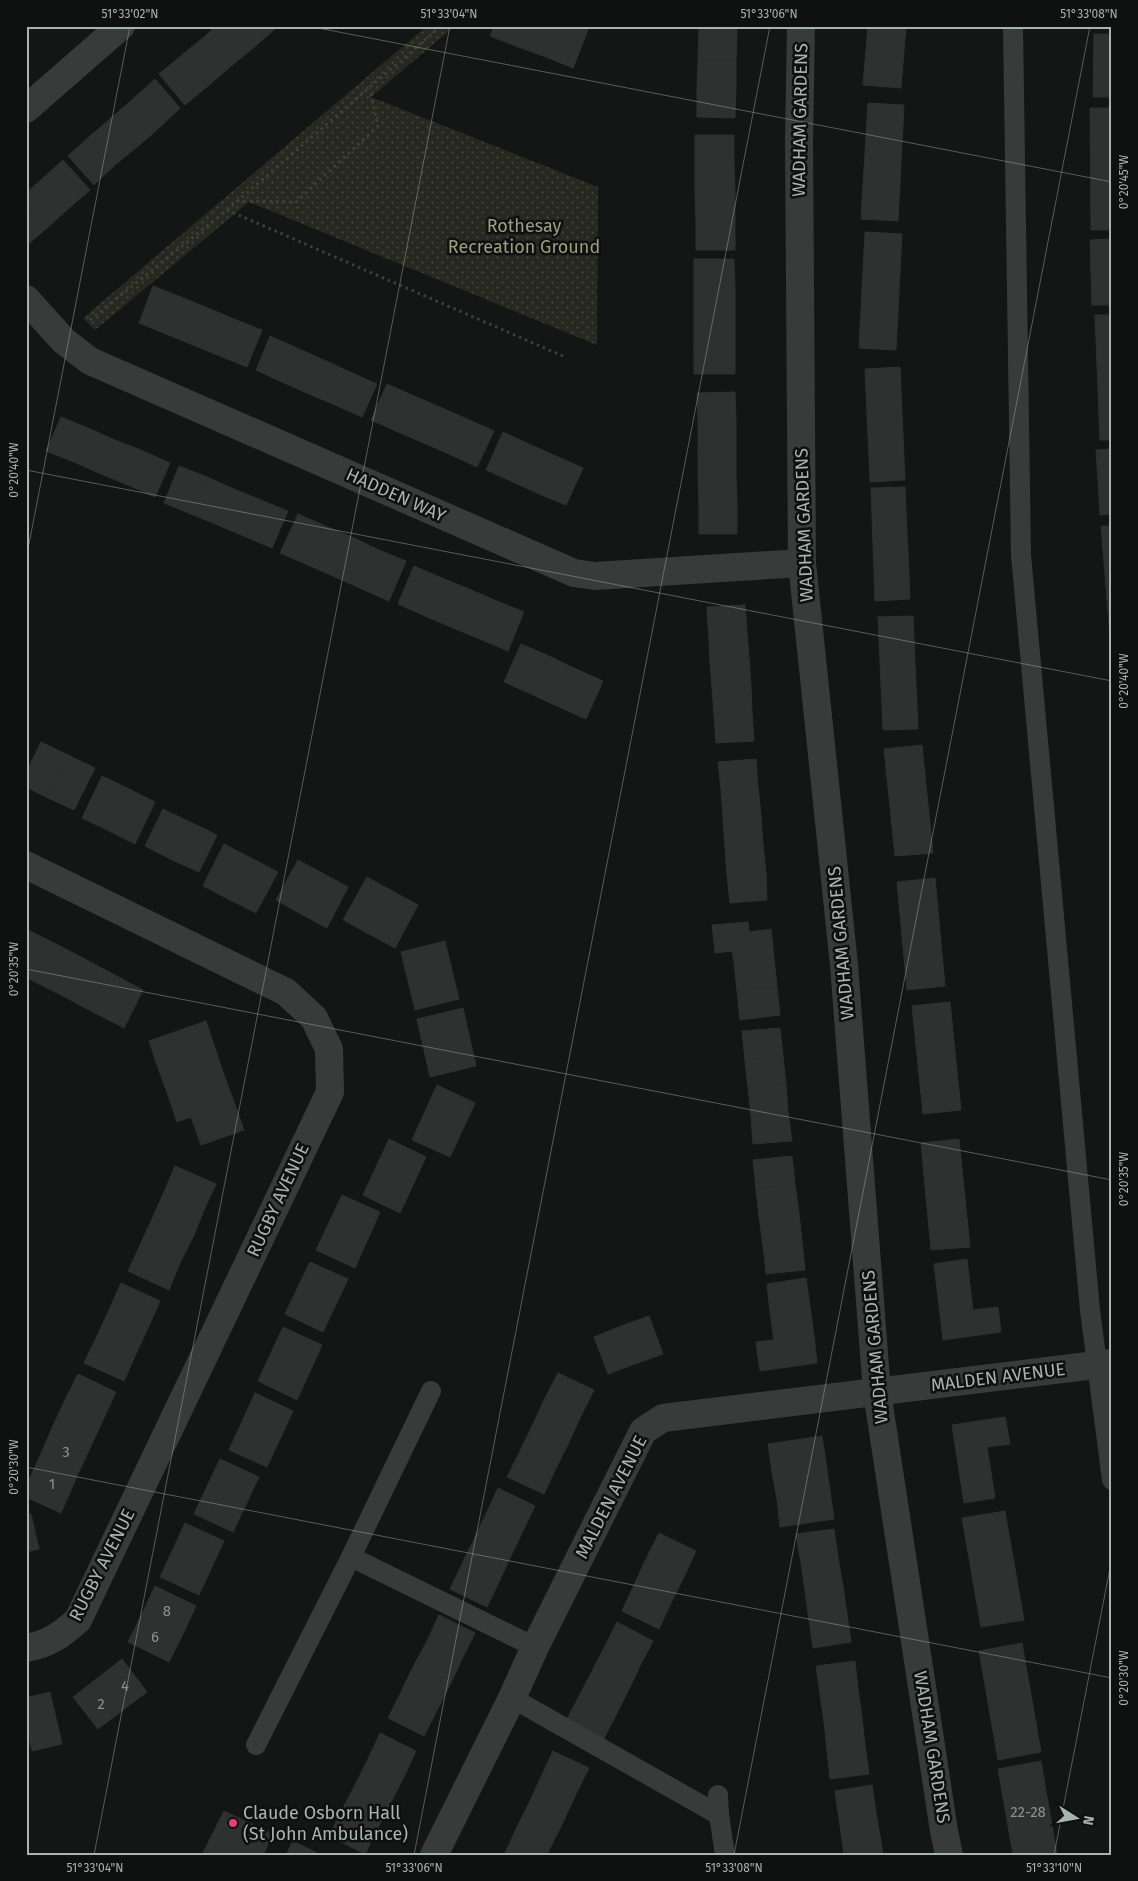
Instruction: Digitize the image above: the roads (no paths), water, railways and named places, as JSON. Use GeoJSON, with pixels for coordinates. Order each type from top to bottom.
{"type":"FeatureCollection","features":[{"type":"Feature","properties":{"kind":"street"},"geometry":{"type":"LineString","coordinates":[[26,109],[121,26]]}},
{"type":"Feature","properties":{"kind":"street","name":"WADHAM GARDENS"},"geometry":{"type":"LineString","coordinates":[[801,26],[799,142],[802,563],[844,965],[877,1392],[949,1855]]}},
{"type":"Feature","properties":{"kind":"street","name":"HADDEN WAY"},"geometry":{"type":"LineString","coordinates":[[26,299],[64,341],[90,361],[574,573],[596,576],[802,563]]}},
{"type":"Feature","properties":{"kind":"street","name":"RUGBY AVENUE"},"geometry":{"type":"LineString","coordinates":[[26,865],[286,992],[314,1018],[329,1049],[330,1092],[78,1620],[64,1633],[44,1645],[26,1648]]}},
{"type":"Feature","properties":{"kind":"street","name":"MALDEN AVENUE"},"geometry":{"type":"LineString","coordinates":[[434,1855],[512,1698],[535,1647],[643,1432],[663,1418],[1104,1364]]}},
{"type":"Feature","properties":{"kind":"lane"},"geometry":{"type":"LineString","coordinates":[[1013,26],[1021,555],[1104,1364],[1112,1480]]}},
{"type":"Feature","properties":{"kind":"lane"},"geometry":{"type":"LineString","coordinates":[[256,1745],[351,1557],[431,1391]]}},
{"type":"Feature","properties":{"kind":"lane"},"geometry":{"type":"LineString","coordinates":[[351,1557],[535,1647]]}},
{"type":"Feature","properties":{"kind":"lane"},"geometry":{"type":"LineString","coordinates":[[512,1698],[719,1815]]}},
{"type":"Feature","properties":{"kind":"lane"},"geometry":{"type":"LineString","coordinates":[[718,1795],[725,1855]]}},
{"type":"Feature","properties":{"kind":"place","name":"Claude Osborn Hall (St John Ambulance)"},"geometry":{"type":"Point","coordinates":[233,1823]}},
{"type":"Feature","properties":{"kind":"park label","name":"Rothesay Recreation Ground"},"geometry":{"type":"Point","coordinates":[524,236]}}]}
